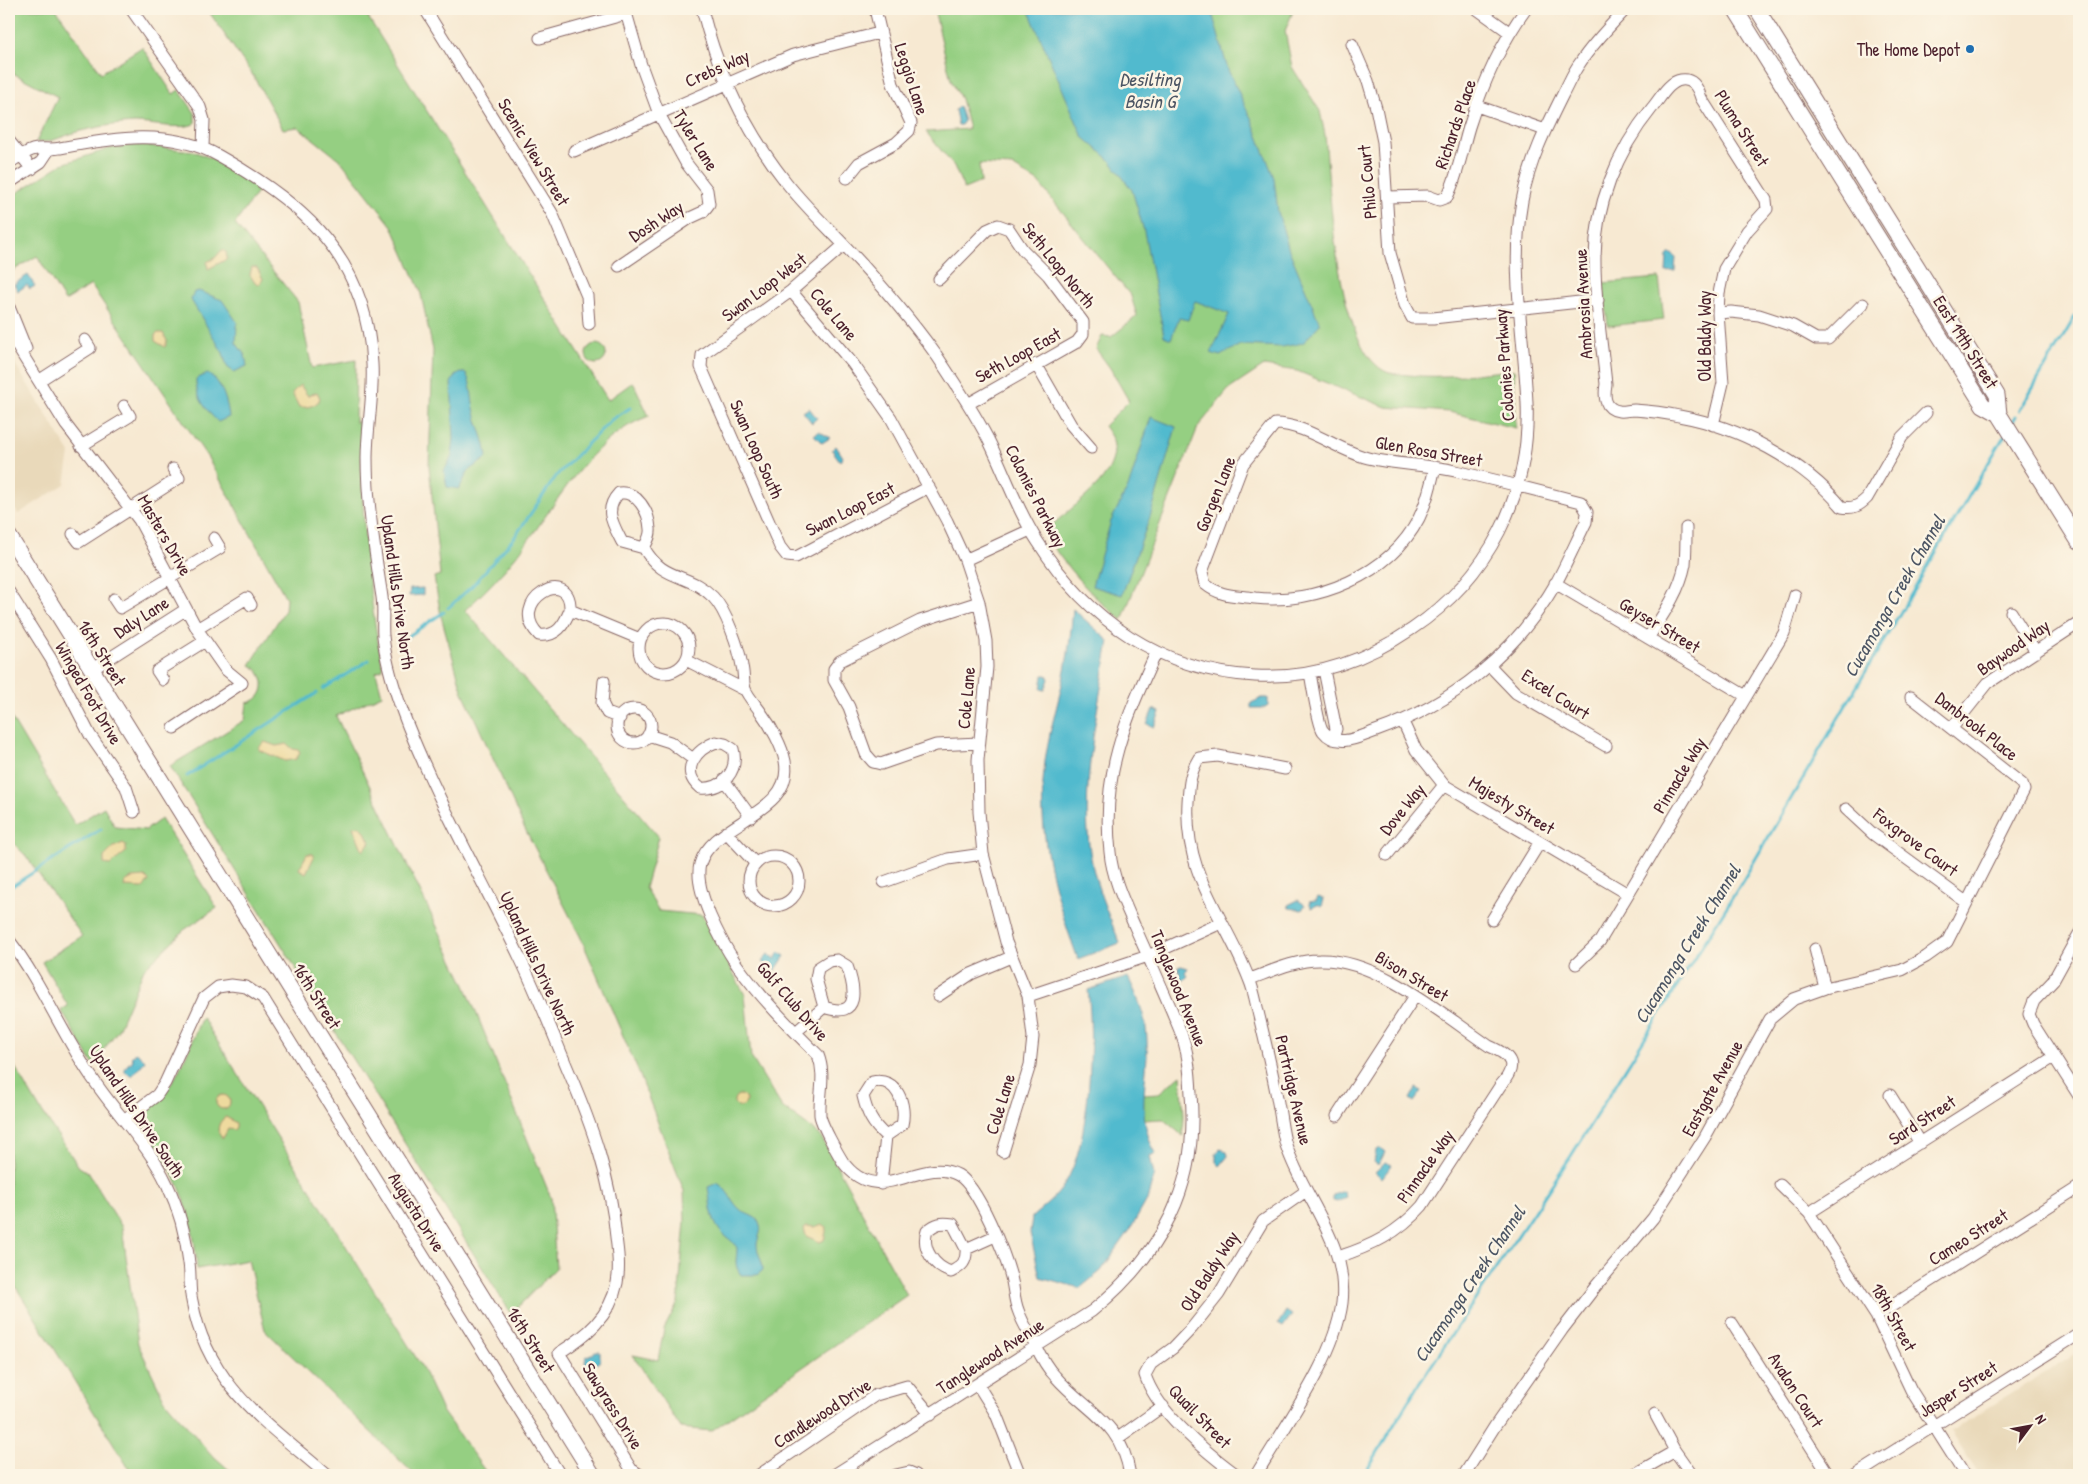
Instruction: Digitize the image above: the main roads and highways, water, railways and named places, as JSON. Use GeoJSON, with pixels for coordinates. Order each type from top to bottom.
{"type":"FeatureCollection","features":[{"type":"Feature","properties":{"kind":"main road","name":"East 19th Street"},"geometry":{"type":"LineString","coordinates":[[1735,9],[1983,405],[1999,414]]}},
{"type":"Feature","properties":{"kind":"main road","name":"East 19th Street"},"geometry":{"type":"LineString","coordinates":[[1758,9],[1996,395],[1999,414]]}},
{"type":"Feature","properties":{"kind":"main road"},"geometry":{"type":"LineString","coordinates":[[1999,414],[2079,542]]}},
{"type":"Feature","properties":{"kind":"main road","name":"16th Street"},"geometry":{"type":"LineString","coordinates":[[9,536],[593,1475]]}},
{"type":"Feature","properties":{"kind":"water","name":"Desilting Basin G"},"geometry":{"type":"Polygon","coordinates":[[[1028,9],[1211,9],[1228,70],[1252,120],[1274,178],[1278,212],[1289,250],[1320,324],[1303,343],[1282,347],[1240,345],[1220,356],[1211,353],[1229,314],[1195,301],[1188,320],[1179,318],[1171,339],[1164,336],[1144,231],[1132,190],[1109,159],[1083,137],[1028,9]]]}},
{"type":"Feature","properties":{"kind":"water"},"geometry":{"type":"Polygon","coordinates":[[[959,106],[964,121],[961,125],[958,125],[955,110],[959,106]]]}},
{"type":"Feature","properties":{"kind":"water"},"geometry":{"type":"Polygon","coordinates":[[[1670,253],[1676,257],[1675,271],[1666,272],[1667,256],[1670,253]]]}},
{"type":"Feature","properties":{"kind":"water"},"geometry":{"type":"Polygon","coordinates":[[[28,275],[35,286],[30,289],[27,285],[18,291],[14,284],[28,275]]]}},
{"type":"Feature","properties":{"kind":"water"},"geometry":{"type":"Polygon","coordinates":[[[199,291],[222,300],[237,322],[236,343],[245,355],[247,366],[234,372],[227,367],[223,353],[191,300],[194,292],[199,291]]]}},
{"type":"Feature","properties":{"kind":"water"},"geometry":{"type":"Polygon","coordinates":[[[466,373],[469,382],[475,414],[487,458],[469,470],[459,489],[447,487],[444,471],[452,456],[454,438],[451,383],[456,374],[466,373]]]}},
{"type":"Feature","properties":{"kind":"water"},"geometry":{"type":"Polygon","coordinates":[[[207,374],[212,376],[220,386],[227,405],[229,417],[218,422],[206,408],[197,391],[196,379],[207,374]]]}},
{"type":"Feature","properties":{"kind":"water"},"geometry":{"type":"Polygon","coordinates":[[[809,408],[817,418],[812,423],[803,412],[809,408]]]}},
{"type":"Feature","properties":{"kind":"water"},"geometry":{"type":"Polygon","coordinates":[[[1151,417],[1176,427],[1150,517],[1122,595],[1092,586],[1111,521],[1129,485],[1151,417]]]}},
{"type":"Feature","properties":{"kind":"water"},"geometry":{"type":"Polygon","coordinates":[[[819,431],[830,438],[822,443],[814,435],[819,431]]]}},
{"type":"Feature","properties":{"kind":"water"},"geometry":{"type":"Polygon","coordinates":[[[836,446],[843,457],[840,461],[832,450],[836,446]]]}},
{"type":"Feature","properties":{"kind":"water"},"geometry":{"type":"Polygon","coordinates":[[[423,588],[423,595],[409,596],[410,589],[423,588]]]}},
{"type":"Feature","properties":{"kind":"water"},"geometry":{"type":"Polygon","coordinates":[[[1073,609],[1109,641],[1091,754],[1087,813],[1095,878],[1120,943],[1078,959],[1055,889],[1043,819],[1044,770],[1050,732],[1070,640],[1073,609]]]}},
{"type":"Feature","properties":{"kind":"water"},"geometry":{"type":"Polygon","coordinates":[[[1043,675],[1047,675],[1049,679],[1045,690],[1041,689],[1043,675]]]}},
{"type":"Feature","properties":{"kind":"water"},"geometry":{"type":"Polygon","coordinates":[[[1262,698],[1268,698],[1268,706],[1265,708],[1251,708],[1251,703],[1262,698]]]}},
{"type":"Feature","properties":{"kind":"water"},"geometry":{"type":"Polygon","coordinates":[[[1153,709],[1160,712],[1154,727],[1147,724],[1153,709]]]}},
{"type":"Feature","properties":{"kind":"water"},"geometry":{"type":"Polygon","coordinates":[[[1318,897],[1324,899],[1322,907],[1317,905],[1312,908],[1309,902],[1316,901],[1318,897]]]}},
{"type":"Feature","properties":{"kind":"water"},"geometry":{"type":"Polygon","coordinates":[[[1298,900],[1305,905],[1302,910],[1289,908],[1288,905],[1298,900]]]}},
{"type":"Feature","properties":{"kind":"water"},"geometry":{"type":"Polygon","coordinates":[[[779,952],[785,956],[775,971],[762,962],[768,954],[775,959],[779,952]]]}},
{"type":"Feature","properties":{"kind":"water"},"geometry":{"type":"Polygon","coordinates":[[[1178,967],[1188,968],[1185,972],[1188,976],[1184,980],[1181,980],[1178,967]]]}},
{"type":"Feature","properties":{"kind":"water"},"geometry":{"type":"Polygon","coordinates":[[[1128,977],[1139,1002],[1146,1028],[1147,1060],[1144,1107],[1145,1123],[1156,1153],[1150,1156],[1154,1175],[1147,1200],[1130,1230],[1101,1271],[1080,1288],[1040,1277],[1030,1233],[1032,1217],[1064,1185],[1073,1167],[1080,1144],[1085,1118],[1090,1062],[1091,1035],[1088,990],[1128,977]]]}},
{"type":"Feature","properties":{"kind":"water"},"geometry":{"type":"Polygon","coordinates":[[[137,1052],[145,1061],[132,1076],[125,1072],[125,1068],[131,1063],[133,1059],[131,1057],[137,1052]]]}},
{"type":"Feature","properties":{"kind":"water"},"geometry":{"type":"Polygon","coordinates":[[[1416,1088],[1422,1091],[1414,1102],[1410,1099],[1416,1088]]]}},
{"type":"Feature","properties":{"kind":"water"},"geometry":{"type":"Polygon","coordinates":[[[1380,1148],[1385,1152],[1379,1164],[1376,1164],[1374,1162],[1376,1151],[1380,1148]]]}},
{"type":"Feature","properties":{"kind":"water"},"geometry":{"type":"Polygon","coordinates":[[[1220,1149],[1227,1151],[1228,1156],[1220,1166],[1216,1162],[1216,1154],[1220,1149]]]}},
{"type":"Feature","properties":{"kind":"water"},"geometry":{"type":"Polygon","coordinates":[[[1385,1162],[1392,1165],[1382,1178],[1375,1172],[1385,1162]]]}},
{"type":"Feature","properties":{"kind":"water"},"geometry":{"type":"Polygon","coordinates":[[[717,1183],[724,1189],[738,1208],[759,1222],[761,1230],[757,1248],[763,1270],[757,1275],[741,1275],[736,1265],[737,1248],[717,1227],[711,1210],[708,1187],[717,1183]]]}},
{"type":"Feature","properties":{"kind":"water"},"geometry":{"type":"Polygon","coordinates":[[[1344,1191],[1346,1197],[1337,1202],[1333,1201],[1333,1195],[1344,1191]]]}},
{"type":"Feature","properties":{"kind":"water"},"geometry":{"type":"Polygon","coordinates":[[[1286,1311],[1292,1315],[1283,1327],[1278,1324],[1286,1311]]]}},
{"type":"Feature","properties":{"kind":"water"},"geometry":{"type":"Polygon","coordinates":[[[600,1352],[600,1361],[595,1365],[587,1366],[585,1362],[586,1357],[600,1352]]]}},
{"type":"Feature","properties":{"kind":"waterway","name":"Cucamonga Creek Channel"},"geometry":{"type":"LineString","coordinates":[[2020,410],[2079,310]]}},
{"type":"Feature","properties":{"kind":"waterway"},"geometry":{"type":"LineString","coordinates":[[448,608],[472,586],[514,538],[557,475],[611,420],[630,408]]}},
{"type":"Feature","properties":{"kind":"waterway","name":"Cucamonga Creek Channel"},"geometry":{"type":"LineString","coordinates":[[2012,423],[2016,416]]}},
{"type":"Feature","properties":{"kind":"waterway","name":"Cucamonga Creek Channel"},"geometry":{"type":"LineString","coordinates":[[1364,1475],[1415,1390],[1571,1156],[1739,887],[2006,433]]}},
{"type":"Feature","properties":{"kind":"waterway"},"geometry":{"type":"LineString","coordinates":[[404,639],[444,612]]}},
{"type":"Feature","properties":{"kind":"waterway"},"geometry":{"type":"LineString","coordinates":[[323,689],[369,660]]}},
{"type":"Feature","properties":{"kind":"waterway"},"geometry":{"type":"LineString","coordinates":[[187,776],[317,693]]}},
{"type":"Feature","properties":{"kind":"waterway"},"geometry":{"type":"LineString","coordinates":[[9,888],[101,829]]}},
{"type":"Feature","properties":{"kind":"place","name":"The Home Depot"},"geometry":{"type":"Point","coordinates":[1970,49]}}]}
